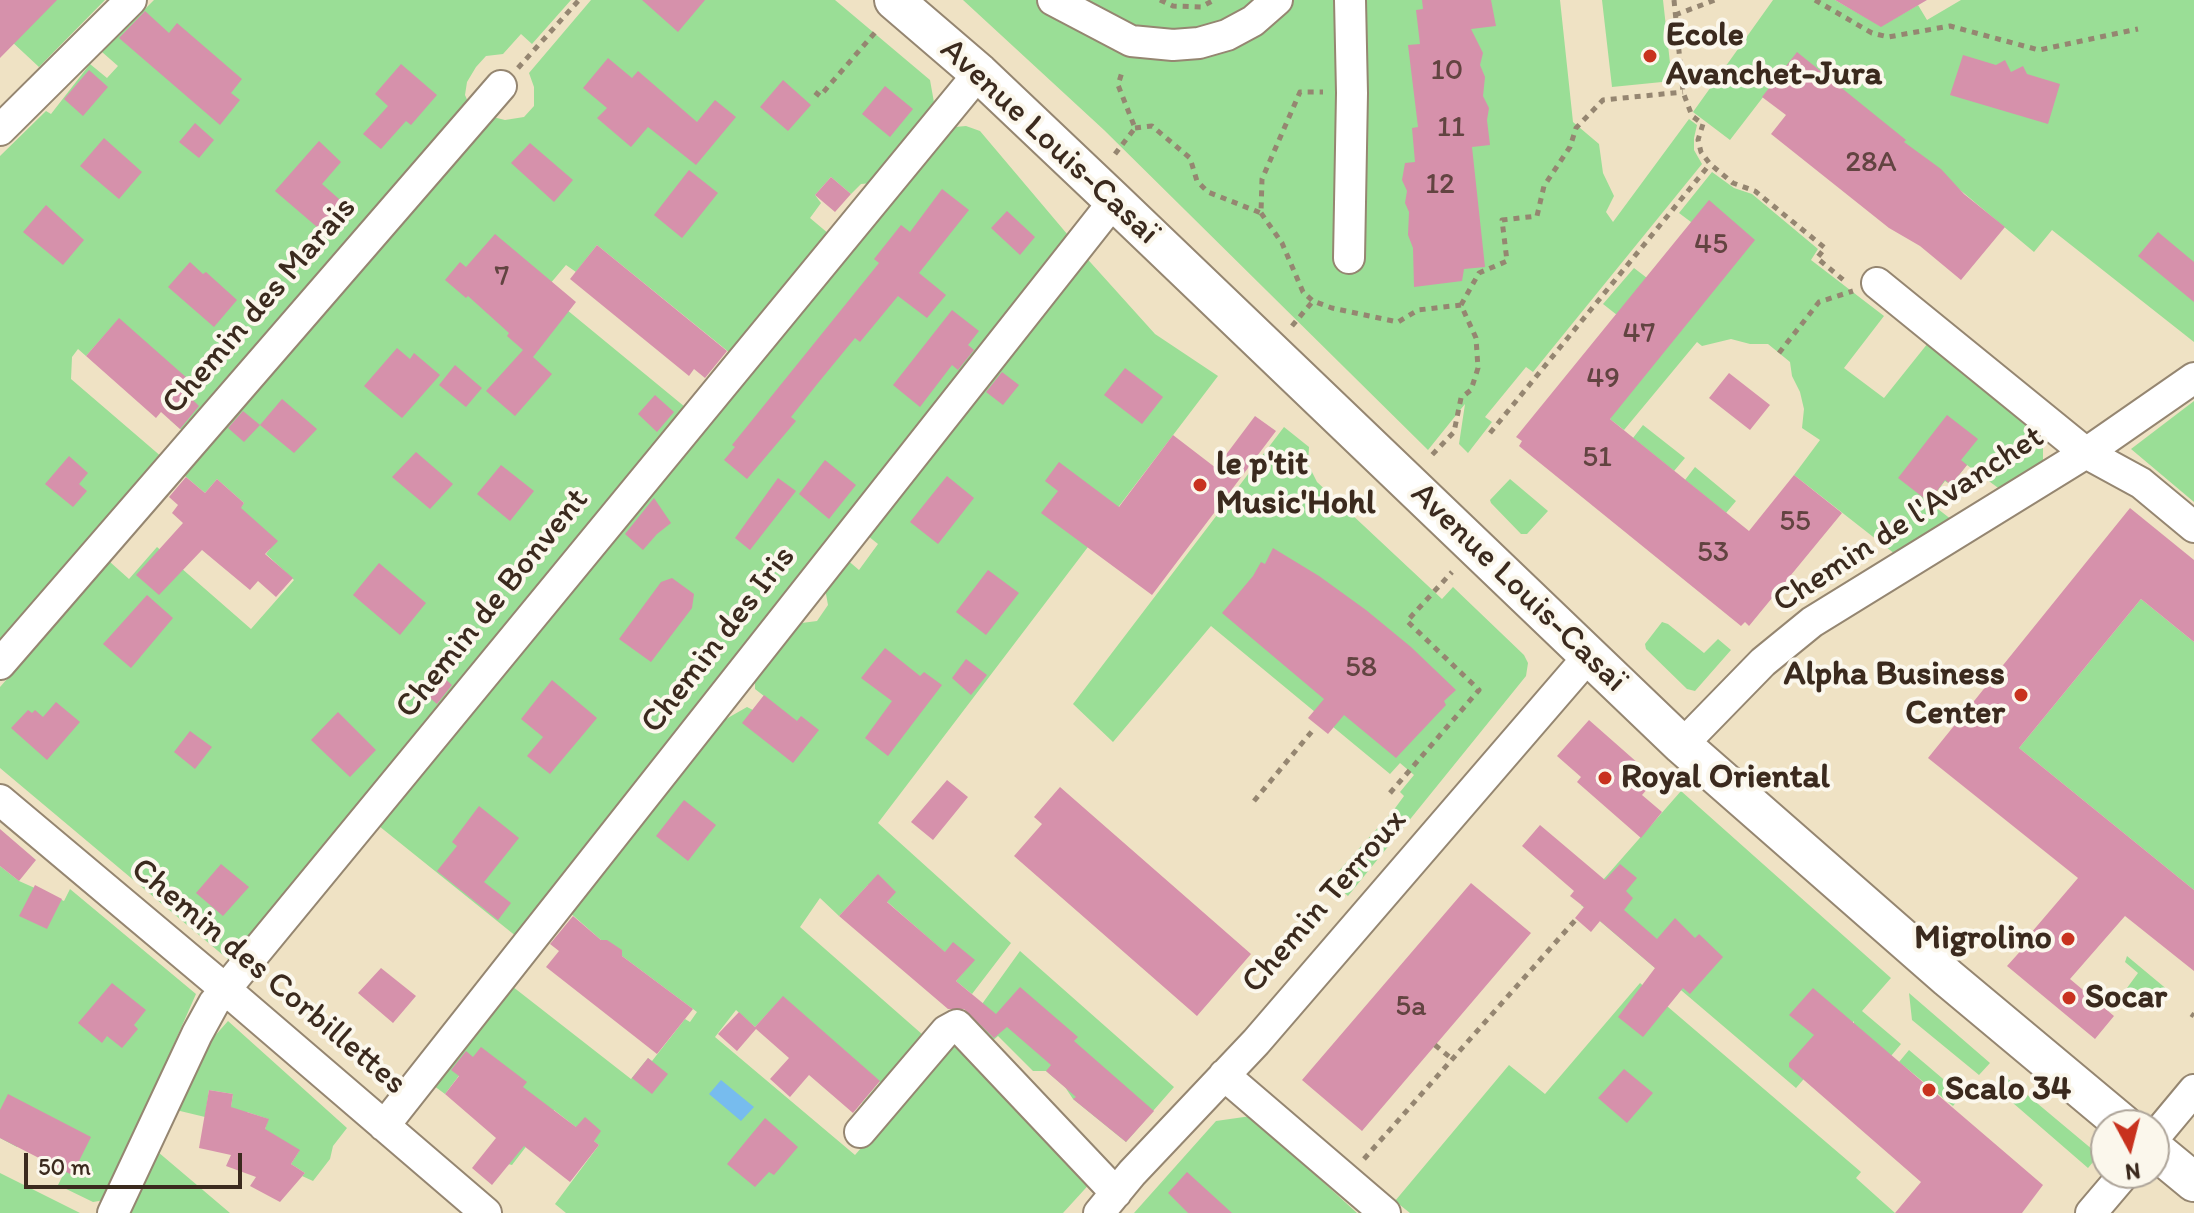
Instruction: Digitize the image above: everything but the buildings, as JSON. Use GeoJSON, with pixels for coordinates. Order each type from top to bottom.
{"type":"FeatureCollection","features":[{"type":"Feature","properties":{"kind":"main road","name":"Avenue Louis-Casaï"},"geometry":{"type":"LineString","coordinates":[[886,14],[979,73],[1682,745],[1948,978],[2105,1109]]}},
{"type":"Feature","properties":{"kind":"main road"},"geometry":{"type":"LineString","coordinates":[[2170,1162],[2194,1182]]}},
{"type":"Feature","properties":{"kind":"street"},"geometry":{"type":"LineString","coordinates":[[0,130],[131,0]]}},
{"type":"Feature","properties":{"kind":"street"},"geometry":{"type":"LineString","coordinates":[[1053,0],[1131,41],[1173,45],[1199,43],[1227,35],[1253,21],[1277,0]]}},
{"type":"Feature","properties":{"kind":"street"},"geometry":{"type":"LineString","coordinates":[[1349,258],[1350,0]]}},
{"type":"Feature","properties":{"kind":"street","name":"Chemin de Bonvent"},"geometry":{"type":"LineString","coordinates":[[113,1213],[197,1034],[225,989],[979,73]]}},
{"type":"Feature","properties":{"kind":"street","name":"Chemin des Marais"},"geometry":{"type":"LineString","coordinates":[[0,664],[501,86]]}},
{"type":"Feature","properties":{"kind":"street","name":"Chemin des Iris"},"geometry":{"type":"LineString","coordinates":[[384,1126],[1114,201]]}},
{"type":"Feature","properties":{"kind":"street"},"geometry":{"type":"LineString","coordinates":[[1877,283],[2086,453],[2141,483],[2194,527]]}},
{"type":"Feature","properties":{"kind":"street","name":"Chemin de l'Avanchet"},"geometry":{"type":"LineString","coordinates":[[1682,745],[1763,662],[1812,622],[2086,453],[2194,378]]}},
{"type":"Feature","properties":{"kind":"street","name":"Chemin Terroux"},"geometry":{"type":"LineString","coordinates":[[860,1132],[946,1031],[957,1025],[1107,1203],[1224,1075],[1588,657]]}},
{"type":"Feature","properties":{"kind":"street","name":"Chemin des Corbillettes"},"geometry":{"type":"LineString","coordinates":[[0,800],[486,1213]]}},
{"type":"Feature","properties":{"kind":"street"},"geometry":{"type":"LineString","coordinates":[[1224,1075],[1354,1170],[1385,1213]]}},
{"type":"Feature","properties":{"kind":"street"},"geometry":{"type":"LineString","coordinates":[[2170,1119],[2194,1090]]}},
{"type":"Feature","properties":{"kind":"street"},"geometry":{"type":"LineString","coordinates":[[2091,1213],[2111,1189]]}},
{"type":"Feature","properties":{"kind":"path"},"geometry":{"type":"LineString","coordinates":[[501,86],[579,0]]}},
{"type":"Feature","properties":{"kind":"path"},"geometry":{"type":"LineString","coordinates":[[1160,0],[1173,6],[1201,7],[1214,0]]}},
{"type":"Feature","properties":{"kind":"path"},"geometry":{"type":"LineString","coordinates":[[1674,0],[1683,92],[1692,116],[1703,124],[1698,140],[1701,152],[1733,183],[1755,191],[1825,248],[1817,258],[1856,290],[1819,302],[1779,353]]}},
{"type":"Feature","properties":{"kind":"path"},"geometry":{"type":"LineString","coordinates":[[1675,15],[1715,0]]}},
{"type":"Feature","properties":{"kind":"path"},"geometry":{"type":"LineString","coordinates":[[1815,0],[1872,33],[1888,37],[1950,26],[2039,50],[2138,29]]}},
{"type":"Feature","properties":{"kind":"path"},"geometry":{"type":"LineString","coordinates":[[815,92],[820,96],[886,14]]}},
{"type":"Feature","properties":{"kind":"path"},"geometry":{"type":"LineString","coordinates":[[1131,41],[1118,85],[1135,128]]}},
{"type":"Feature","properties":{"kind":"path"},"geometry":{"type":"LineString","coordinates":[[1261,213],[1262,179],[1300,92],[1329,93]]}},
{"type":"Feature","properties":{"kind":"path"},"geometry":{"type":"LineString","coordinates":[[1461,305],[1479,273],[1507,261],[1502,220],[1537,216],[1544,186],[1570,147],[1576,128],[1603,100],[1683,92]]}},
{"type":"Feature","properties":{"kind":"path"},"geometry":{"type":"LineString","coordinates":[[1115,154],[1135,128],[1152,126],[1190,158],[1197,181],[1208,192],[1261,213],[1282,243],[1303,292],[1313,301],[1398,322],[1418,310],[1461,305]]}},
{"type":"Feature","properties":{"kind":"path"},"geometry":{"type":"LineString","coordinates":[[1490,433],[1710,164]]}},
{"type":"Feature","properties":{"kind":"path"},"geometry":{"type":"LineString","coordinates":[[1292,326],[1313,301]]}},
{"type":"Feature","properties":{"kind":"path"},"geometry":{"type":"LineString","coordinates":[[1430,457],[1454,432],[1461,398],[1471,390],[1478,368],[1476,338],[1461,305]]}},
{"type":"Feature","properties":{"kind":"path"},"geometry":{"type":"LineString","coordinates":[[1390,793],[1479,690],[1407,621],[1452,572]]}},
{"type":"Feature","properties":{"kind":"path"},"geometry":{"type":"LineString","coordinates":[[1254,801],[1313,730]]}},
{"type":"Feature","properties":{"kind":"path"},"geometry":{"type":"LineString","coordinates":[[1354,1170],[1578,917]]}},
{"type":"Feature","properties":{"kind":"path"},"geometry":{"type":"LineString","coordinates":[[1435,1045],[1452,1059]]}},
{"type":"Feature","properties":{"kind":"green space"},"geometry":{"type":"Polygon","coordinates":[[[0,0],[105,0],[39,67],[10,40],[0,0]]]}},
{"type":"Feature","properties":{"kind":"green space"},"geometry":{"type":"Polygon","coordinates":[[[154,0],[571,0],[532,44],[521,34],[503,54],[486,56],[476,67],[467,82],[465,95],[469,104],[184,432],[170,420],[190,398],[110,329],[86,356],[78,349],[72,357],[71,379],[163,458],[0,647],[0,156],[46,111],[51,114],[90,64],[107,78],[118,66],[102,52],[154,0]]]}},
{"type":"Feature","properties":{"kind":"green space"},"geometry":{"type":"Polygon","coordinates":[[[591,0],[835,0],[930,80],[935,108],[873,183],[861,184],[851,194],[831,177],[815,195],[821,203],[810,218],[829,234],[730,353],[597,245],[576,272],[566,265],[544,291],[685,407],[230,961],[0,768],[0,687],[110,562],[129,579],[157,547],[251,629],[294,580],[266,554],[270,549],[233,518],[244,503],[217,479],[205,493],[185,476],[493,117],[505,120],[524,117],[534,106],[534,87],[529,73],[591,0]]]}},
{"type":"Feature","properties":{"kind":"green space"},"geometry":{"type":"Polygon","coordinates":[[[963,0],[1560,0],[1573,122],[1599,144],[1603,173],[1614,196],[1606,212],[1613,222],[1689,119],[1697,125],[1694,150],[1702,164],[1533,372],[1526,367],[1485,417],[1492,422],[1468,453],[1459,444],[1465,404],[1428,450],[1104,130],[963,0]]]}},
{"type":"Feature","properties":{"kind":"green space"},"geometry":{"type":"Polygon","coordinates":[[[1602,0],[1663,0],[1672,81],[1612,87],[1602,0]]]}},
{"type":"Feature","properties":{"kind":"green space"},"geometry":{"type":"Polygon","coordinates":[[[1773,0],[1835,0],[1881,26],[1918,5],[1927,20],[1961,0],[2194,0],[2194,342],[2052,230],[2034,252],[1797,53],[1730,140],[1693,112],[1773,0]]]}},
{"type":"Feature","properties":{"kind":"green space"},"geometry":{"type":"Polygon","coordinates":[[[966,126],[980,131],[1073,241],[522,941],[379,826],[942,135],[955,127],[966,126]]]}},
{"type":"Feature","properties":{"kind":"green space"},"geometry":{"type":"Polygon","coordinates":[[[1712,172],[1734,188],[1752,194],[1818,249],[1811,260],[1884,316],[1844,368],[1884,398],[1928,343],[2043,434],[2043,466],[2001,490],[1967,465],[1951,485],[1945,481],[1929,502],[1952,520],[1895,554],[1794,475],[1820,440],[1802,428],[1804,409],[1790,362],[1768,344],[1750,344],[1731,339],[1702,346],[1697,342],[1624,430],[1610,419],[1691,222],[1679,213],[1712,172]]]}},
{"type":"Feature","properties":{"kind":"green space"},"geometry":{"type":"Polygon","coordinates":[[[1082,253],[1155,334],[1218,376],[878,823],[1011,943],[972,994],[956,981],[965,970],[868,885],[839,916],[820,898],[800,927],[923,1035],[869,1109],[862,1103],[880,1082],[783,997],[755,1027],[736,1010],[715,1037],[855,1155],[959,1035],[1094,1179],[1063,1213],[566,1213],[555,1204],[599,1145],[554,1110],[512,1165],[508,1164],[532,1104],[473,1057],[445,1094],[430,1083],[508,983],[631,1079],[648,1058],[652,1061],[685,1019],[690,1022],[697,1012],[622,956],[621,950],[601,940],[568,911],[719,723],[747,707],[753,710],[764,696],[755,689],[755,676],[794,624],[817,621],[828,605],[824,583],[845,558],[859,570],[878,544],[868,536],[906,490],[905,477],[1082,253]]]}},
{"type":"Feature","properties":{"kind":"green space"},"geometry":{"type":"Polygon","coordinates":[[[1634,268],[1647,278],[1617,315],[1603,304],[1634,268]]]}},
{"type":"Feature","properties":{"kind":"green space"},"geometry":{"type":"Polygon","coordinates":[[[2194,401],[2194,502],[2131,449],[2194,401]]]}},
{"type":"Feature","properties":{"kind":"green space"},"geometry":{"type":"Polygon","coordinates":[[[1643,425],[1685,458],[1674,471],[1633,438],[1643,425]]]}},
{"type":"Feature","properties":{"kind":"green space"},"geometry":{"type":"Polygon","coordinates":[[[1284,427],[1309,447],[1308,464],[1317,482],[1442,599],[1453,587],[1524,655],[1528,663],[1526,676],[1348,896],[1336,885],[1337,873],[1393,811],[1404,796],[1400,792],[1414,775],[1400,763],[1390,774],[1211,626],[1113,742],[1073,704],[1284,427]]]}},
{"type":"Feature","properties":{"kind":"green space"},"geometry":{"type":"Polygon","coordinates":[[[1695,467],[1736,501],[1726,513],[1685,480],[1695,467]]]}},
{"type":"Feature","properties":{"kind":"green space"},"geometry":{"type":"Polygon","coordinates":[[[1510,479],[1548,511],[1527,534],[1521,534],[1490,500],[1510,479]]]}},
{"type":"Feature","properties":{"kind":"green space"},"geometry":{"type":"Polygon","coordinates":[[[2141,599],[2194,642],[2194,890],[2019,748],[2141,599]]]}},
{"type":"Feature","properties":{"kind":"green space"},"geometry":{"type":"Polygon","coordinates":[[[1662,622],[1704,653],[1718,639],[1731,650],[1695,691],[1687,689],[1646,649],[1645,644],[1662,622]]]}},
{"type":"Feature","properties":{"kind":"green space"},"geometry":{"type":"Polygon","coordinates":[[[1681,791],[1891,978],[1862,1011],[1901,1044],[1891,1056],[1854,1021],[1796,1088],[1581,905],[1681,791]]]}},
{"type":"Feature","properties":{"kind":"green space"},"geometry":{"type":"Polygon","coordinates":[[[0,866],[19,881],[64,901],[70,889],[196,994],[105,1200],[93,1202],[58,1185],[65,1171],[33,1116],[17,1147],[0,1138],[0,866]]]}},
{"type":"Feature","properties":{"kind":"green space"},"geometry":{"type":"Polygon","coordinates":[[[1020,951],[1174,1087],[1126,1142],[1073,1099],[1065,1087],[1046,1071],[1033,1071],[998,1036],[989,1044],[972,1026],[972,1018],[1020,951]]]}},
{"type":"Feature","properties":{"kind":"green space"},"geometry":{"type":"Polygon","coordinates":[[[2127,956],[2169,991],[2156,1005],[2150,1007],[2127,988],[2138,973],[2125,962],[2127,956]]]}},
{"type":"Feature","properties":{"kind":"green space"},"geometry":{"type":"Polygon","coordinates":[[[1640,983],[1861,1172],[1856,1178],[1895,1213],[1410,1213],[1395,1201],[1509,1065],[1545,1094],[1640,983]]]}},
{"type":"Feature","properties":{"kind":"green space"},"geometry":{"type":"Polygon","coordinates":[[[1909,993],[1990,1063],[1979,1075],[1912,1020],[1909,993]]]}},
{"type":"Feature","properties":{"kind":"green space"},"geometry":{"type":"Polygon","coordinates":[[[228,1021],[347,1128],[333,1146],[330,1159],[313,1181],[302,1176],[305,1173],[291,1164],[299,1151],[263,1136],[268,1119],[247,1112],[230,1112],[233,1094],[209,1090],[205,1117],[176,1110],[205,1047],[228,1021]]]}},
{"type":"Feature","properties":{"kind":"green space"},"geometry":{"type":"Polygon","coordinates":[[[1909,1050],[1962,1095],[1953,1106],[1899,1062],[1909,1050]]]}},
{"type":"Feature","properties":{"kind":"green space"},"geometry":{"type":"Polygon","coordinates":[[[2007,1078],[2090,1147],[2090,1166],[2088,1168],[1998,1090],[2007,1078]]]}},
{"type":"Feature","properties":{"kind":"green space"},"geometry":{"type":"Polygon","coordinates":[[[1251,1116],[1357,1213],[1134,1213],[1216,1121],[1251,1116]]]}},
{"type":"Feature","properties":{"kind":"green space"},"geometry":{"type":"Polygon","coordinates":[[[158,1152],[230,1213],[130,1213],[158,1152]]]}},
{"type":"Feature","properties":{"kind":"green space"},"geometry":{"type":"Polygon","coordinates":[[[0,1173],[80,1213],[0,1213],[0,1173]]]}},
{"type":"Feature","properties":{"kind":"water"},"geometry":{"type":"Polygon","coordinates":[[[721,1080],[754,1107],[741,1121],[709,1094],[721,1080]]]}},
{"type":"Feature","properties":{"kind":"place","name":"Ecole Avanchet-Jura"},"geometry":{"type":"Point","coordinates":[1650,56]}},
{"type":"Feature","properties":{"kind":"place","name":"le p'tit Music'Hohl"},"geometry":{"type":"Point","coordinates":[1200,485]}},
{"type":"Feature","properties":{"kind":"place","name":"Alpha Business Center"},"geometry":{"type":"Point","coordinates":[2021,695]}},
{"type":"Feature","properties":{"kind":"place","name":"Royal Oriental"},"geometry":{"type":"Point","coordinates":[1605,778]}},
{"type":"Feature","properties":{"kind":"place","name":"Migrolino"},"geometry":{"type":"Point","coordinates":[2068,939]}},
{"type":"Feature","properties":{"kind":"place","name":"Socar"},"geometry":{"type":"Point","coordinates":[2069,998]}},
{"type":"Feature","properties":{"kind":"place","name":"Scalo 34"},"geometry":{"type":"Point","coordinates":[1929,1090]}}]}
